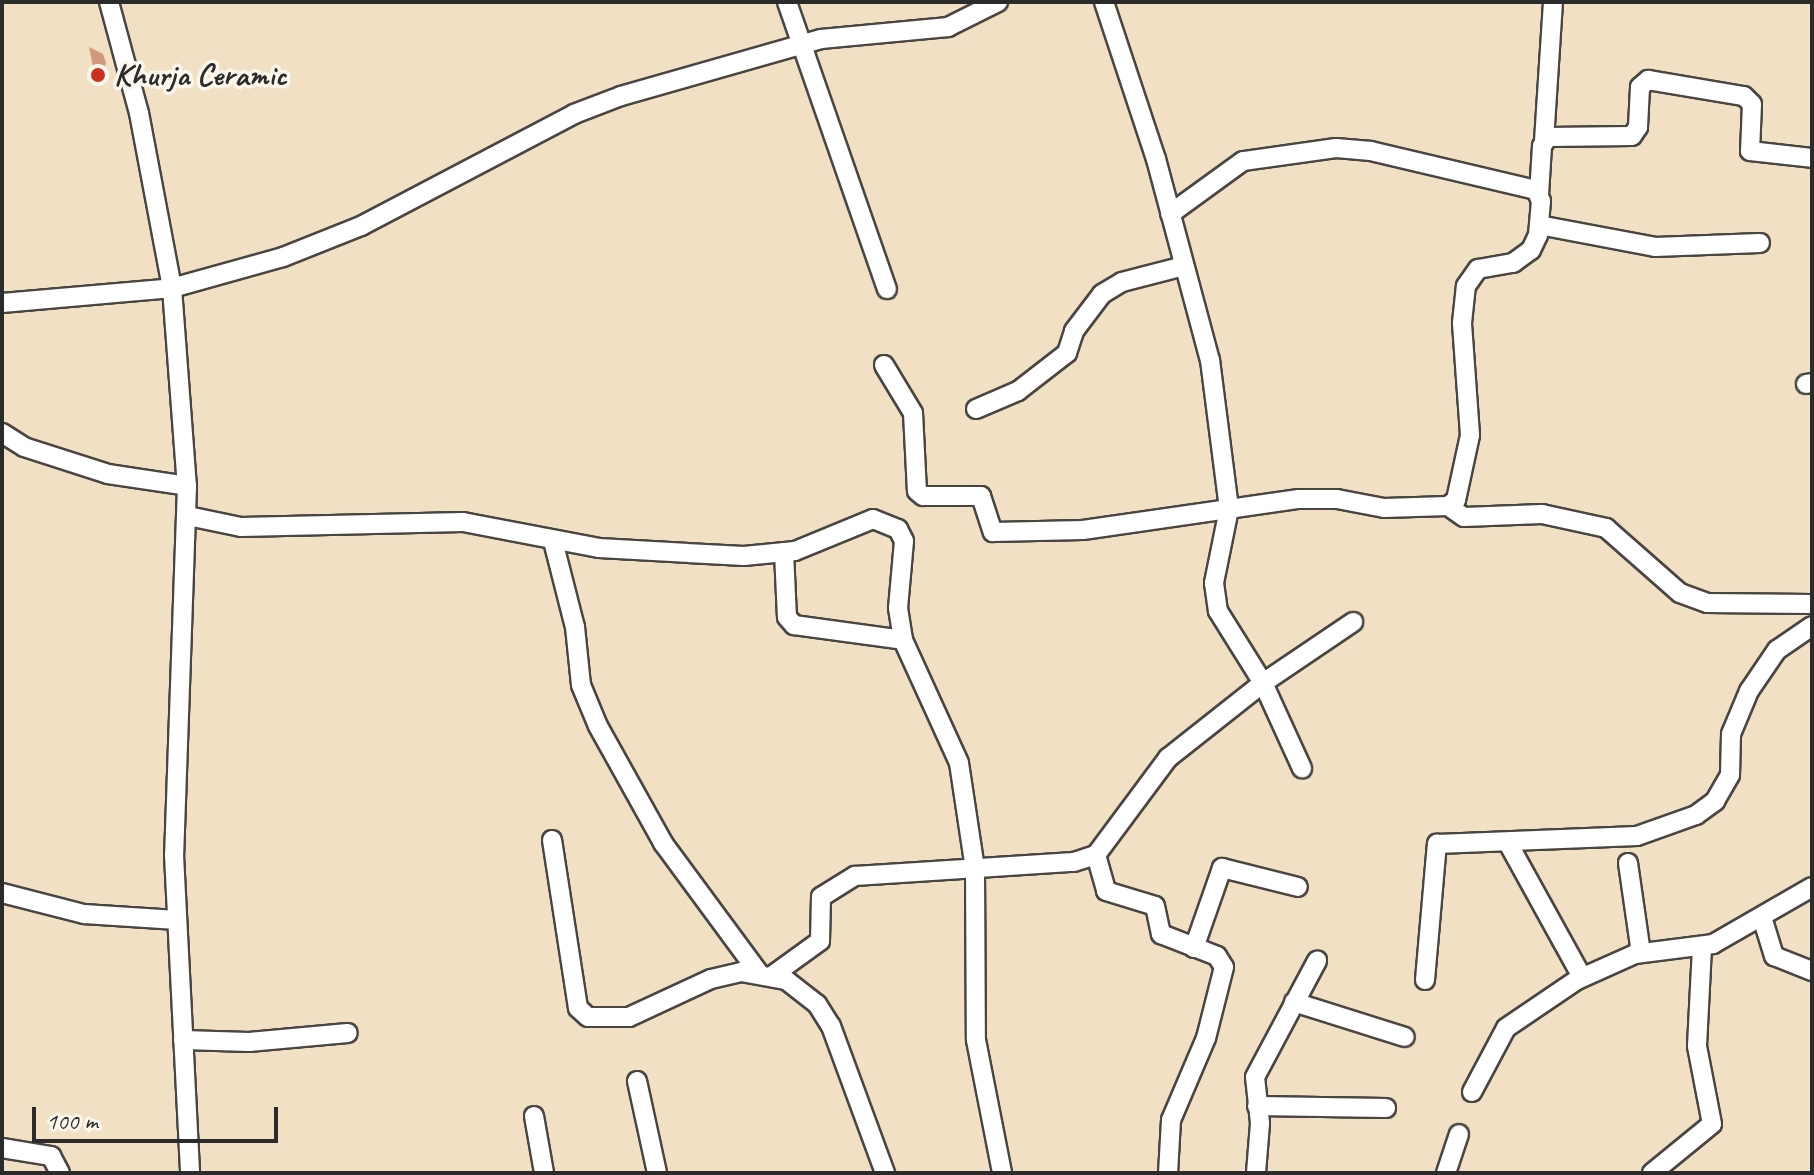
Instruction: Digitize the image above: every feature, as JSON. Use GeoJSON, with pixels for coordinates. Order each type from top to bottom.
{"type":"FeatureCollection","features":[{"type":"Feature","properties":{"kind":"street"},"geometry":{"type":"LineString","coordinates":[[109,2],[139,113],[172,288],[187,486],[174,855],[190,1173]]}},
{"type":"Feature","properties":{"kind":"street"},"geometry":{"type":"LineString","coordinates":[[787,2],[798,45],[841,147],[887,289]]}},
{"type":"Feature","properties":{"kind":"street"},"geometry":{"type":"LineString","coordinates":[[2,303],[172,288],[283,257],[361,226],[574,114],[798,45],[948,27],[998,2]]}},
{"type":"Feature","properties":{"kind":"street"},"geometry":{"type":"LineString","coordinates":[[1104,2],[1170,214],[1210,360],[1229,509],[1214,594],[1226,628],[1263,683],[1302,768]]}},
{"type":"Feature","properties":{"kind":"street"},"geometry":{"type":"LineString","coordinates":[[1448,506],[1460,490],[1470,435],[1462,323],[1466,286],[1478,269],[1525,257],[1539,225],[1553,2]]}},
{"type":"Feature","properties":{"kind":"street"},"geometry":{"type":"LineString","coordinates":[[1544,141],[1553,135],[1632,136],[1638,127],[1640,87],[1648,80],[1744,96],[1752,104],[1750,151],[1812,158]]}},
{"type":"Feature","properties":{"kind":"street"},"geometry":{"type":"LineString","coordinates":[[1170,214],[1243,161],[1336,148],[1371,151],[1525,187],[1539,195]]}},
{"type":"Feature","properties":{"kind":"street"},"geometry":{"type":"LineString","coordinates":[[1539,225],[1655,247],[1760,243]]}},
{"type":"Feature","properties":{"kind":"street"},"geometry":{"type":"LineString","coordinates":[[976,409],[1018,391],[1067,353],[1074,331],[1102,294],[1122,282],[1184,266]]}},
{"type":"Feature","properties":{"kind":"street"},"geometry":{"type":"LineString","coordinates":[[884,365],[913,413],[917,491],[923,496],[981,496],[993,532],[1083,530],[1324,499],[1384,508],[1448,506],[1464,517],[1499,520],[1542,514],[1606,528],[1680,593],[1707,603],[1812,604]]}},
{"type":"Feature","properties":{"kind":"street"},"geometry":{"type":"LineString","coordinates":[[2,433],[24,447]]}},
{"type":"Feature","properties":{"kind":"street"},"geometry":{"type":"LineString","coordinates":[[2,445],[24,447],[108,474],[187,486]]}},
{"type":"Feature","properties":{"kind":"street"},"geometry":{"type":"LineString","coordinates":[[188,516],[241,527],[463,522],[553,541],[625,551],[744,556],[784,552],[873,519],[885,520],[904,541],[898,608],[903,640],[959,763],[975,869],[976,1040],[1002,1173]]}},
{"type":"Feature","properties":{"kind":"street"},"geometry":{"type":"LineString","coordinates":[[553,541],[575,627],[581,685],[598,726],[663,843],[766,974],[817,1004],[831,1026],[885,1173]]}},
{"type":"Feature","properties":{"kind":"street"},"geometry":{"type":"LineString","coordinates":[[784,552],[787,617],[794,625],[903,640]]}},
{"type":"Feature","properties":{"kind":"street"},"geometry":{"type":"LineString","coordinates":[[552,840],[573,996],[588,1017],[629,1017],[711,979],[766,974],[820,941],[821,897],[855,876],[1074,862],[1096,855],[1168,758],[1263,683],[1353,622]]}},
{"type":"Feature","properties":{"kind":"street"},"geometry":{"type":"LineString","coordinates":[[1425,980],[1437,844],[1508,843],[1653,833],[1715,801],[1730,775],[1731,734],[1749,691],[1777,650],[1812,626]]}},
{"type":"Feature","properties":{"kind":"street"},"geometry":{"type":"LineString","coordinates":[[1508,843],[1582,977]]}},
{"type":"Feature","properties":{"kind":"street"},"geometry":{"type":"LineString","coordinates":[[1096,855],[1106,891],[1155,906],[1161,934],[1217,956],[1224,974],[1206,1038],[1171,1120],[1168,1173]]}},
{"type":"Feature","properties":{"kind":"street"},"geometry":{"type":"LineString","coordinates":[[1628,863],[1641,953]]}},
{"type":"Feature","properties":{"kind":"street"},"geometry":{"type":"LineString","coordinates":[[1194,948],[1222,868],[1298,887]]}},
{"type":"Feature","properties":{"kind":"street"},"geometry":{"type":"LineString","coordinates":[[1472,1092],[1506,1028],[1582,977],[1641,953],[1702,947],[1812,887]]}},
{"type":"Feature","properties":{"kind":"street"},"geometry":{"type":"LineString","coordinates":[[2,893],[84,914],[177,920]]}},
{"type":"Feature","properties":{"kind":"street"},"geometry":{"type":"LineString","coordinates":[[1762,917],[1774,956],[1812,971]]}},
{"type":"Feature","properties":{"kind":"street"},"geometry":{"type":"LineString","coordinates":[[1652,1173],[1712,1124],[1697,1046],[1702,947]]}},
{"type":"Feature","properties":{"kind":"street"},"geometry":{"type":"LineString","coordinates":[[1256,1173],[1255,1077],[1317,961]]}},
{"type":"Feature","properties":{"kind":"street"},"geometry":{"type":"LineString","coordinates":[[1294,1002],[1405,1037]]}},
{"type":"Feature","properties":{"kind":"street"},"geometry":{"type":"LineString","coordinates":[[183,1040],[249,1042],[348,1033]]}},
{"type":"Feature","properties":{"kind":"street"},"geometry":{"type":"LineString","coordinates":[[637,1081],[657,1173]]}},
{"type":"Feature","properties":{"kind":"street"},"geometry":{"type":"LineString","coordinates":[[1257,1106],[1386,1108]]}},
{"type":"Feature","properties":{"kind":"street"},"geometry":{"type":"LineString","coordinates":[[534,1116],[544,1173]]}},
{"type":"Feature","properties":{"kind":"street"},"geometry":{"type":"LineString","coordinates":[[1446,1173],[1459,1134]]}},
{"type":"Feature","properties":{"kind":"street"},"geometry":{"type":"LineString","coordinates":[[2,1148],[51,1156],[60,1173]]}},
{"type":"Feature","properties":{"kind":"building","name":"Khurja Ceramic"},"geometry":{"type":"Polygon","coordinates":[[[89,47],[103,54],[106,63],[97,86],[89,47]]]}},
{"type":"Feature","properties":{"kind":"place","name":"Khurja Ceramic"},"geometry":{"type":"Point","coordinates":[98,75]}}]}
